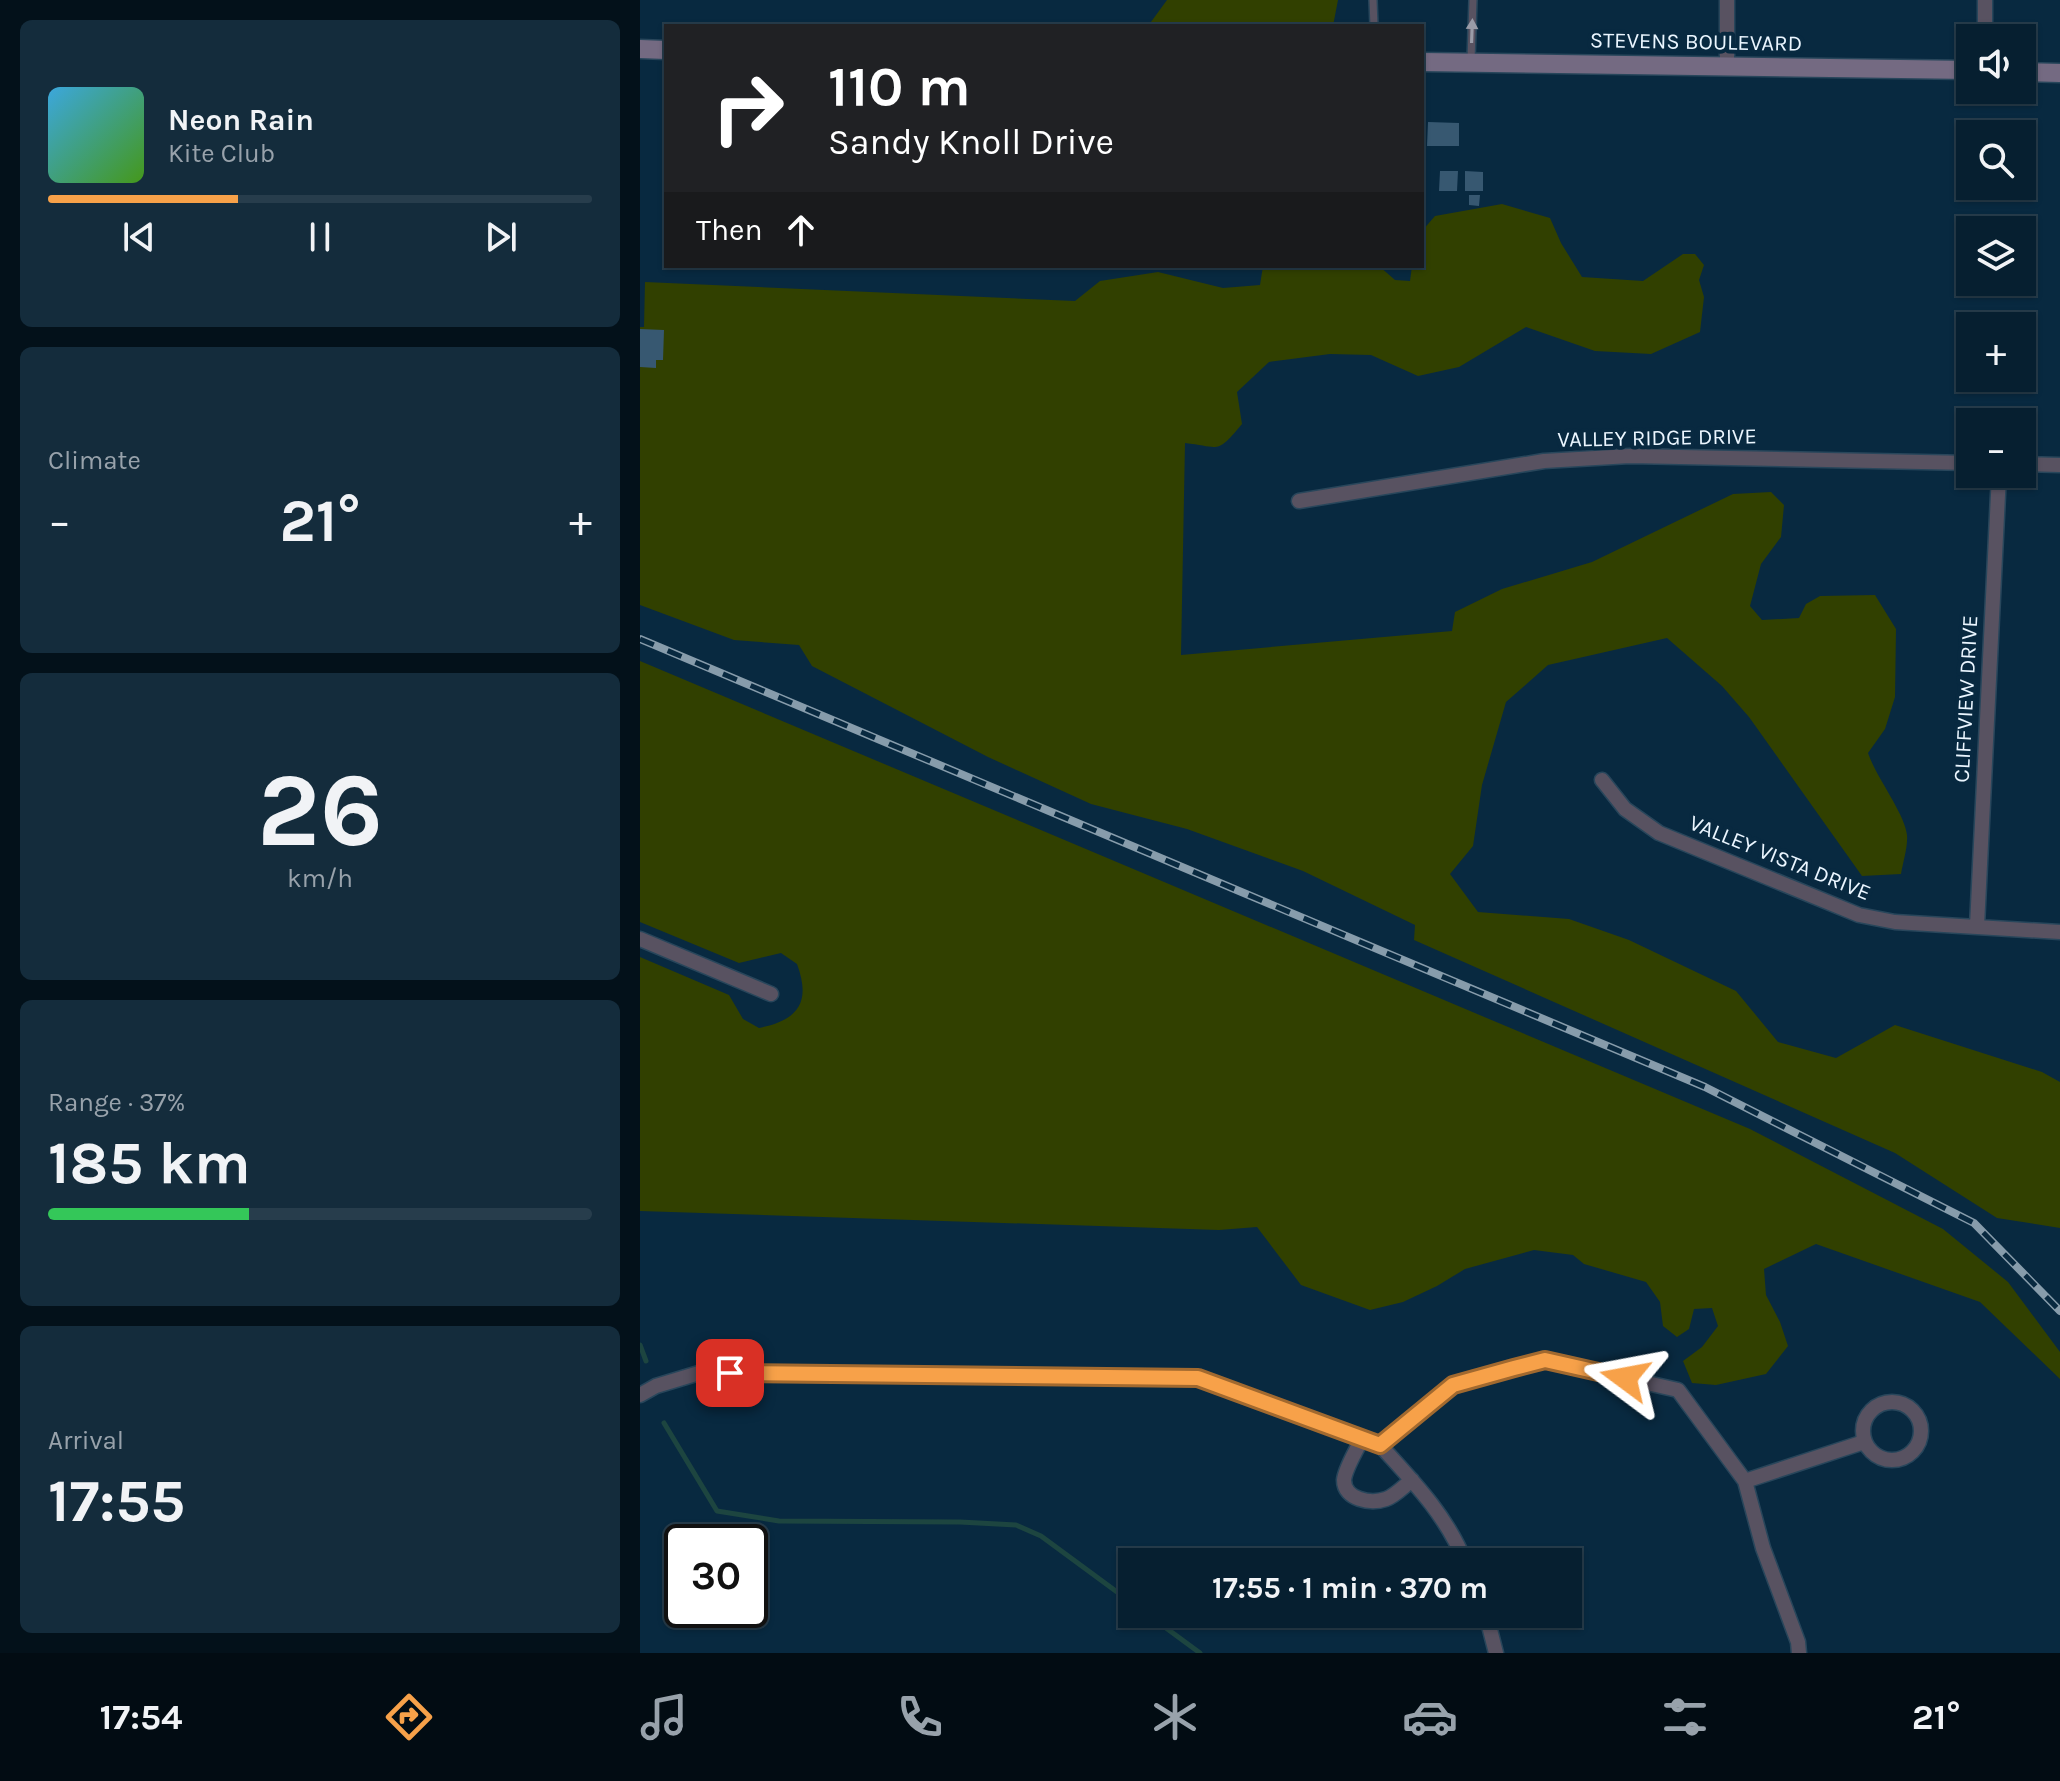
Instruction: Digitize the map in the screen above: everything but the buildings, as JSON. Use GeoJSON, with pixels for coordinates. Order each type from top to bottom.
{"type":"FeatureCollection","features":[{"type":"Feature","properties":{"kind":"street"},"geometry":{"type":"LineString","coordinates":[[1727,0],[1727,66]]}},
{"type":"Feature","properties":{"kind":"street"},"geometry":{"type":"LineString","coordinates":[[1985,0],[1985,24]]}},
{"type":"Feature","properties":{"kind":"street"},"geometry":{"type":"LineString","coordinates":[[640,49],[664,50]]}},
{"type":"Feature","properties":{"kind":"street","name":"STEVENS BOULEVARD"},"geometry":{"type":"LineString","coordinates":[[1424,62],[1956,70]]}},
{"type":"Feature","properties":{"kind":"street"},"geometry":{"type":"LineString","coordinates":[[2036,72],[2060,73]]}},
{"type":"Feature","properties":{"kind":"street","name":"VALLEY RIDGE DRIVE"},"geometry":{"type":"LineString","coordinates":[[1299,501],[1544,461],[1630,456],[1956,463]]}},
{"type":"Feature","properties":{"kind":"street"},"geometry":{"type":"LineString","coordinates":[[2036,464],[2060,465]]}},
{"type":"Feature","properties":{"kind":"street","name":"CLIFFVIEW DRIVE"},"geometry":{"type":"LineString","coordinates":[[1977,926],[1998,488]]}},
{"type":"Feature","properties":{"kind":"street","name":"VALLEY VISTA DRIVE"},"geometry":{"type":"LineString","coordinates":[[1602,780],[1625,809],[1659,833],[1859,915],[1895,922],[2060,932]]}},
{"type":"Feature","properties":{"kind":"street"},"geometry":{"type":"LineString","coordinates":[[640,939],[771,994]]}},
{"type":"Feature","properties":{"kind":"street"},"geometry":{"type":"LineString","coordinates":[[1380,1445],[1453,1385],[1545,1360],[1678,1390],[1745,1481],[1763,1548],[1798,1642],[1799,1653]]}},
{"type":"Feature","properties":{"kind":"street"},"geometry":{"type":"LineString","coordinates":[[640,1395],[656,1386],[699,1373],[1198,1378],[1380,1445],[1455,1535],[1460,1548]]}},
{"type":"Feature","properties":{"kind":"street"},"geometry":{"type":"LineString","coordinates":[[1883,1403],[1902,1403],[1910,1408],[1921,1424],[1919,1443],[1906,1457],[1887,1460],[1870,1451],[1864,1442],[1863,1423],[1874,1407],[1883,1403]]}},
{"type":"Feature","properties":{"kind":"street"},"geometry":{"type":"LineString","coordinates":[[1362,1438],[1344,1480],[1353,1497],[1363,1501],[1385,1499],[1412,1480]]}},
{"type":"Feature","properties":{"kind":"street"},"geometry":{"type":"LineString","coordinates":[[1745,1481],[1864,1442]]}},
{"type":"Feature","properties":{"kind":"street"},"geometry":{"type":"LineString","coordinates":[[1490,1628],[1496,1653]]}},
{"type":"Feature","properties":{"kind":"lane"},"geometry":{"type":"LineString","coordinates":[[1373,0],[1374,24]]}},
{"type":"Feature","properties":{"kind":"lane"},"geometry":{"type":"LineString","coordinates":[[1471,62],[1473,0]]}},
{"type":"Feature","properties":{"kind":"green space"},"geometry":{"type":"Polygon","coordinates":[[[1167,0],[1338,0],[1333,24],[1149,24],[1167,0]]]}},
{"type":"Feature","properties":{"kind":"green space"},"geometry":{"type":"Polygon","coordinates":[[[1502,204],[1550,218],[1582,277],[1643,281],[1683,254],[1695,254],[1704,265],[1699,280],[1704,297],[1700,332],[1651,354],[1595,351],[1526,327],[1459,367],[1418,376],[1371,355],[1330,354],[1269,362],[1237,392],[1242,424],[1227,441],[1217,447],[1185,443],[1181,655],[1452,631],[1455,612],[1502,589],[1592,562],[1733,494],[1771,492],[1784,505],[1781,537],[1761,564],[1750,606],[1762,620],[1799,618],[1806,604],[1820,596],[1875,595],[1896,629],[1895,697],[1885,729],[1868,753],[1905,826],[1907,844],[1901,874],[1862,876],[1749,717],[1722,686],[1667,638],[1548,665],[1506,702],[1482,785],[1473,846],[1450,874],[1478,912],[1569,919],[1629,940],[1736,991],[1778,1042],[1836,1058],[1895,1025],[2042,1072],[2060,1082],[2060,1228],[1997,1218],[1895,1153],[1414,940],[1415,925],[1303,871],[1187,829],[1091,804],[988,757],[812,666],[799,645],[734,640],[640,605],[640,327],[644,327],[645,282],[1075,301],[1100,281],[1158,272],[1223,288],[1260,285],[1263,268],[1381,268],[1395,280],[1410,281],[1412,268],[1424,268],[1424,229],[1435,216],[1502,204]]]}},
{"type":"Feature","properties":{"kind":"green space"},"geometry":{"type":"Polygon","coordinates":[[[640,661],[1750,1129],[1943,1229],[2008,1282],[2060,1352],[2060,1379],[1980,1302],[1816,1244],[1764,1269],[1766,1295],[1788,1346],[1766,1374],[1716,1385],[1692,1383],[1683,1361],[1702,1347],[1718,1326],[1712,1308],[1694,1309],[1689,1329],[1677,1337],[1663,1326],[1660,1302],[1646,1282],[1584,1264],[1573,1255],[1534,1250],[1465,1269],[1403,1302],[1370,1310],[1301,1285],[1257,1227],[1219,1230],[640,1211],[640,957],[729,995],[743,1019],[759,1028],[773,1025],[792,1014],[802,999],[803,989],[797,964],[781,953],[739,963],[640,922],[640,661]]]}},
{"type":"Feature","properties":{"kind":"waterway"},"geometry":{"type":"LineString","coordinates":[[640,1345],[646,1361]]}},
{"type":"Feature","properties":{"kind":"waterway"},"geometry":{"type":"LineString","coordinates":[[664,1423],[717,1511],[779,1521],[1016,1525],[1041,1536],[1118,1593]]}},
{"type":"Feature","properties":{"kind":"waterway"},"geometry":{"type":"LineString","coordinates":[[1166,1628],[1200,1653]]}},
{"type":"Feature","properties":{"kind":"railway"},"geometry":{"type":"LineString","coordinates":[[640,639],[1705,1087],[1974,1223],[2060,1311]]}},
{"type":"Feature","properties":{"kind":"route"},"geometry":{"type":"LineString","coordinates":[[730,1373],[1198,1378],[1380,1445],[1453,1385],[1514,1368],[1545,1360],[1625,1378]]}}]}
